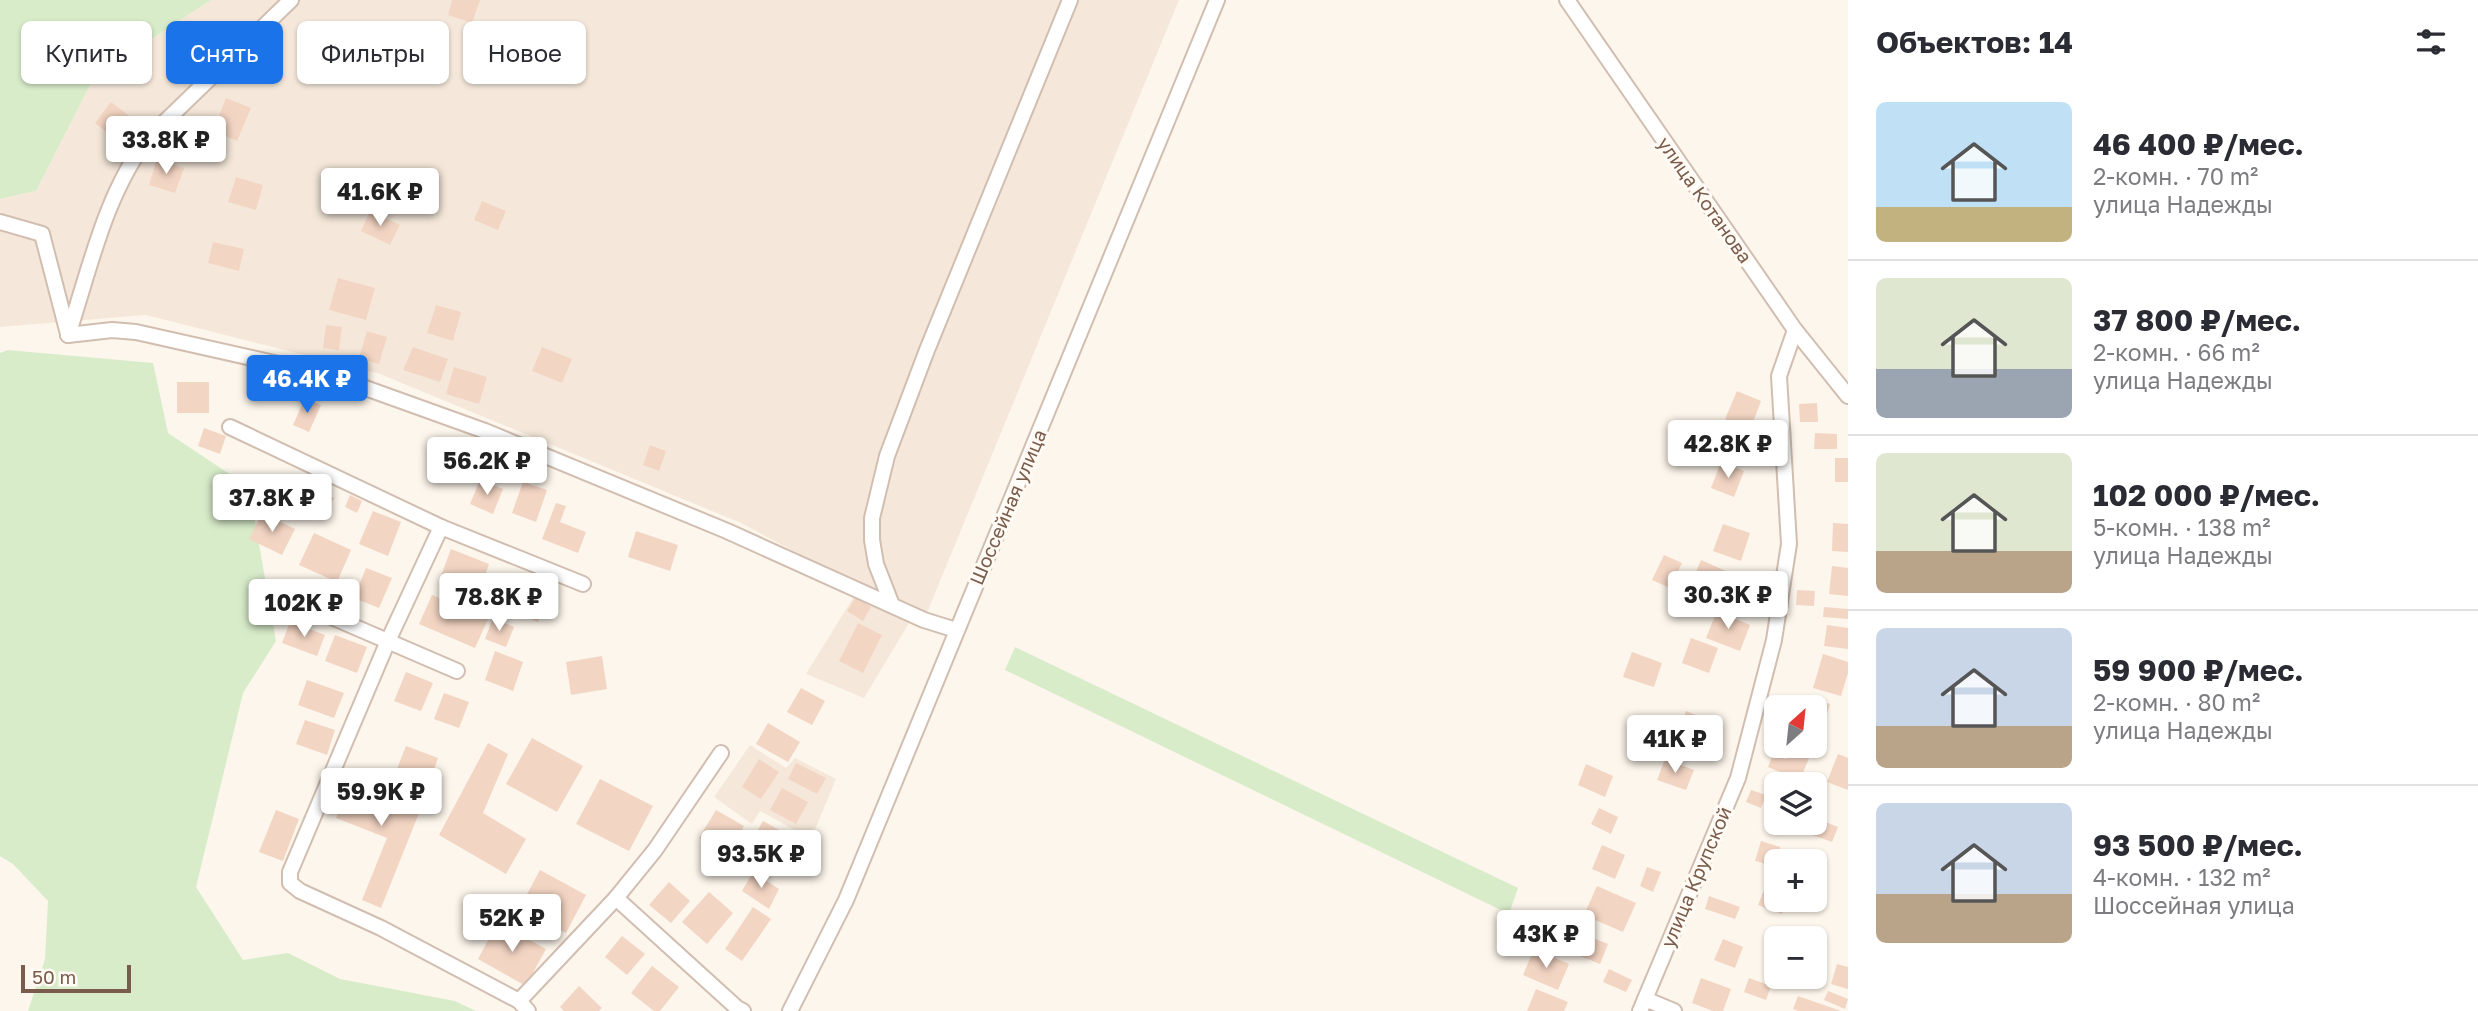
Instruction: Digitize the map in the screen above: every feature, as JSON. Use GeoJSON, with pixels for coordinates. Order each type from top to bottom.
{"type":"FeatureCollection","features":[{"type":"Feature","properties":{"kind":"street"},"geometry":{"type":"LineString","coordinates":[[68,335],[109,207],[129,163],[148,138],[291,0]]}},
{"type":"Feature","properties":{"kind":"street"},"geometry":{"type":"LineString","coordinates":[[892,605],[876,564],[872,540],[872,518],[887,456],[927,350],[1070,0]]}},
{"type":"Feature","properties":{"kind":"street","name":"Шоссейная улица"},"geometry":{"type":"LineString","coordinates":[[790,1011],[846,900],[1217,0]]}},
{"type":"Feature","properties":{"kind":"street","name":"улица Котанова"},"geometry":{"type":"LineString","coordinates":[[1567,0],[1795,330],[1848,396]]}},
{"type":"Feature","properties":{"kind":"street"},"geometry":{"type":"LineString","coordinates":[[0,222],[42,234],[68,335]]}},
{"type":"Feature","properties":{"kind":"street"},"geometry":{"type":"LineString","coordinates":[[68,335],[112,330],[136,332],[332,376],[485,431],[727,531],[924,620],[956,630]]}},
{"type":"Feature","properties":{"kind":"street","name":"улица Крупской"},"geometry":{"type":"LineString","coordinates":[[1643,1005],[1738,778],[1774,640],[1789,544],[1779,376],[1795,330]]}},
{"type":"Feature","properties":{"kind":"street"},"geometry":{"type":"LineString","coordinates":[[230,427],[441,527],[583,584]]}},
{"type":"Feature","properties":{"kind":"street"},"geometry":{"type":"LineString","coordinates":[[441,527],[388,641],[290,872],[290,883],[300,891],[382,928],[523,1006],[656,850],[722,753]]}},
{"type":"Feature","properties":{"kind":"street"},"geometry":{"type":"LineString","coordinates":[[283,596],[457,671]]}},
{"type":"Feature","properties":{"kind":"street"},"geometry":{"type":"LineString","coordinates":[[616,898],[743,1011]]}},
{"type":"Feature","properties":{"kind":"street"},"geometry":{"type":"LineString","coordinates":[[1643,1005],[1674,1011]]}},
{"type":"Feature","properties":{"kind":"shaded area"},"geometry":{"type":"Polygon","coordinates":[[[211,0],[1179,0],[924,620],[741,523],[380,374],[146,315],[0,327],[0,199],[36,191],[90,84],[152,84],[152,39],[166,29],[166,84],[283,84],[283,21],[179,21],[211,0]]]}},
{"type":"Feature","properties":{"kind":"shaded area"},"geometry":{"type":"Polygon","coordinates":[[[855,595],[909,623],[864,698],[806,674],[855,595]]]}},
{"type":"Feature","properties":{"kind":"shaded area"},"geometry":{"type":"Polygon","coordinates":[[[750,745],[786,768],[795,758],[836,779],[811,839],[760,811],[752,824],[714,797],[750,745]]]}},
{"type":"Feature","properties":{"kind":"green space"},"geometry":{"type":"Polygon","coordinates":[[[0,0],[211,0],[179,21],[166,21],[166,29],[152,39],[152,21],[21,21],[21,84],[90,84],[36,191],[0,199],[0,0]]]}},
{"type":"Feature","properties":{"kind":"green space"},"geometry":{"type":"Polygon","coordinates":[[[8,350],[153,363],[168,433],[249,487],[276,641],[243,693],[196,887],[243,960],[288,953],[340,979],[455,1001],[476,1011],[28,1011],[45,959],[48,901],[13,864],[0,856],[0,353],[8,350]]]}},
{"type":"Feature","properties":{"kind":"green space"},"geometry":{"type":"Polygon","coordinates":[[[1015,647],[1518,888],[1509,914],[1005,670],[1015,647]]]}},
{"type":"Feature","properties":{"kind":"building"},"geometry":{"type":"Polygon","coordinates":[[[452,0],[480,0],[473,21],[448,15],[452,0]]]}},
{"type":"Feature","properties":{"kind":"building"},"geometry":{"type":"Polygon","coordinates":[[[226,98],[251,108],[237,141],[213,131],[226,98]]]}},
{"type":"Feature","properties":{"kind":"building"},"geometry":{"type":"Polygon","coordinates":[[[111,102],[132,118],[115,139],[95,123],[111,102]]]}},
{"type":"Feature","properties":{"kind":"building"},"geometry":{"type":"Polygon","coordinates":[[[188,123],[200,132],[187,148],[175,138],[188,123]]]}},
{"type":"Feature","properties":{"kind":"building"},"geometry":{"type":"Polygon","coordinates":[[[157,159],[184,168],[175,193],[149,185],[157,159]]]}},
{"type":"Feature","properties":{"kind":"building"},"geometry":{"type":"Polygon","coordinates":[[[236,177],[263,185],[256,210],[228,202],[236,177]]]}},
{"type":"Feature","properties":{"kind":"building"},"geometry":{"type":"Polygon","coordinates":[[[482,201],[506,211],[498,230],[474,220],[482,201]]]}},
{"type":"Feature","properties":{"kind":"building"},"geometry":{"type":"Polygon","coordinates":[[[370,211],[400,225],[390,245],[361,231],[370,211]]]}},
{"type":"Feature","properties":{"kind":"building"},"geometry":{"type":"Polygon","coordinates":[[[213,242],[244,249],[239,271],[208,263],[213,242]]]}},
{"type":"Feature","properties":{"kind":"building"},"geometry":{"type":"Polygon","coordinates":[[[338,278],[375,288],[366,320],[329,310],[338,278]]]}},
{"type":"Feature","properties":{"kind":"building"},"geometry":{"type":"Polygon","coordinates":[[[436,305],[461,312],[453,341],[427,333],[436,305]]]}},
{"type":"Feature","properties":{"kind":"building"},"geometry":{"type":"Polygon","coordinates":[[[326,325],[342,327],[339,350],[323,348],[326,325]]]}},
{"type":"Feature","properties":{"kind":"building"},"geometry":{"type":"Polygon","coordinates":[[[367,331],[387,337],[379,364],[359,358],[367,331]]]}},
{"type":"Feature","properties":{"kind":"building"},"geometry":{"type":"Polygon","coordinates":[[[413,347],[448,359],[440,382],[403,370],[413,347]]]}},
{"type":"Feature","properties":{"kind":"building"},"geometry":{"type":"Polygon","coordinates":[[[542,347],[572,359],[562,383],[532,371],[542,347]]]}},
{"type":"Feature","properties":{"kind":"building"},"geometry":{"type":"Polygon","coordinates":[[[454,367],[487,377],[479,404],[446,394],[454,367]]]}},
{"type":"Feature","properties":{"kind":"building"},"geometry":{"type":"Polygon","coordinates":[[[177,382],[209,382],[209,413],[177,413],[177,382]]]}},
{"type":"Feature","properties":{"kind":"building"},"geometry":{"type":"Polygon","coordinates":[[[1737,391],[1761,401],[1750,430],[1725,419],[1737,391]]]}},
{"type":"Feature","properties":{"kind":"building"},"geometry":{"type":"Polygon","coordinates":[[[305,398],[321,405],[309,432],[293,425],[305,398]]]}},
{"type":"Feature","properties":{"kind":"building"},"geometry":{"type":"Polygon","coordinates":[[[1817,403],[1818,422],[1800,422],[1799,404],[1817,403]]]}},
{"type":"Feature","properties":{"kind":"building"},"geometry":{"type":"Polygon","coordinates":[[[204,428],[226,436],[220,454],[198,446],[204,428]]]}},
{"type":"Feature","properties":{"kind":"building"},"geometry":{"type":"Polygon","coordinates":[[[1815,433],[1837,434],[1837,449],[1814,449],[1815,433]]]}},
{"type":"Feature","properties":{"kind":"building"},"geometry":{"type":"Polygon","coordinates":[[[650,445],[666,451],[659,471],[643,465],[650,445]]]}},
{"type":"Feature","properties":{"kind":"building"},"geometry":{"type":"Polygon","coordinates":[[[1835,458],[1848,458],[1848,482],[1835,482],[1835,458]]]}},
{"type":"Feature","properties":{"kind":"building"},"geometry":{"type":"Polygon","coordinates":[[[1721,462],[1744,471],[1734,497],[1711,488],[1721,462]]]}},
{"type":"Feature","properties":{"kind":"building"},"geometry":{"type":"Polygon","coordinates":[[[480,480],[503,489],[493,514],[470,504],[480,480]]]}},
{"type":"Feature","properties":{"kind":"building"},"geometry":{"type":"Polygon","coordinates":[[[523,482],[547,490],[536,522],[512,513],[523,482]]]}},
{"type":"Feature","properties":{"kind":"building"},"geometry":{"type":"Polygon","coordinates":[[[313,487],[334,498],[322,520],[301,509],[313,487]]]}},
{"type":"Feature","properties":{"kind":"building"},"geometry":{"type":"Polygon","coordinates":[[[350,495],[362,501],[357,513],[345,507],[350,495]]]}},
{"type":"Feature","properties":{"kind":"building"},"geometry":{"type":"Polygon","coordinates":[[[556,503],[566,506],[560,522],[586,532],[578,553],[542,539],[556,503]]]}},
{"type":"Feature","properties":{"kind":"building"},"geometry":{"type":"Polygon","coordinates":[[[373,511],[401,522],[388,556],[359,544],[373,511]]]}},
{"type":"Feature","properties":{"kind":"building"},"geometry":{"type":"Polygon","coordinates":[[[262,513],[295,529],[282,555],[249,539],[262,513]]]}},
{"type":"Feature","properties":{"kind":"building"},"geometry":{"type":"Polygon","coordinates":[[[1833,523],[1848,524],[1848,552],[1832,551],[1833,523]]]}},
{"type":"Feature","properties":{"kind":"building"},"geometry":{"type":"Polygon","coordinates":[[[1723,524],[1750,533],[1741,561],[1713,551],[1723,524]]]}},
{"type":"Feature","properties":{"kind":"building"},"geometry":{"type":"Polygon","coordinates":[[[636,531],[678,545],[670,571],[628,557],[636,531]]]}},
{"type":"Feature","properties":{"kind":"building"},"geometry":{"type":"Polygon","coordinates":[[[314,533],[351,550],[337,582],[299,565],[314,533]]]}},
{"type":"Feature","properties":{"kind":"building"},"geometry":{"type":"Polygon","coordinates":[[[451,549],[489,564],[480,590],[441,576],[451,549]]]}},
{"type":"Feature","properties":{"kind":"building"},"geometry":{"type":"Polygon","coordinates":[[[1664,555],[1682,563],[1670,588],[1652,580],[1664,555]]]}},
{"type":"Feature","properties":{"kind":"building"},"geometry":{"type":"Polygon","coordinates":[[[1701,560],[1735,575],[1724,599],[1691,584],[1701,560]]]}},
{"type":"Feature","properties":{"kind":"building"},"geometry":{"type":"Polygon","coordinates":[[[1832,566],[1848,568],[1848,596],[1829,594],[1832,566]]]}},
{"type":"Feature","properties":{"kind":"building"},"geometry":{"type":"Polygon","coordinates":[[[366,568],[392,578],[379,608],[354,598],[366,568]]]}},
{"type":"Feature","properties":{"kind":"building"},"geometry":{"type":"Polygon","coordinates":[[[1797,590],[1815,591],[1814,606],[1796,605],[1797,590]]]}},
{"type":"Feature","properties":{"kind":"building"},"geometry":{"type":"Polygon","coordinates":[[[517,592],[545,604],[538,622],[509,610],[517,592]]]}},
{"type":"Feature","properties":{"kind":"building"},"geometry":{"type":"Polygon","coordinates":[[[432,595],[488,619],[475,648],[419,624],[432,595]]]}},
{"type":"Feature","properties":{"kind":"building"},"geometry":{"type":"Polygon","coordinates":[[[856,597],[871,607],[863,621],[847,611],[856,597]]]}},
{"type":"Feature","properties":{"kind":"building"},"geometry":{"type":"Polygon","coordinates":[[[1824,607],[1848,609],[1848,619],[1823,617],[1824,607]]]}},
{"type":"Feature","properties":{"kind":"building"},"geometry":{"type":"Polygon","coordinates":[[[1717,611],[1750,625],[1740,651],[1706,638],[1717,611]]]}},
{"type":"Feature","properties":{"kind":"building"},"geometry":{"type":"Polygon","coordinates":[[[493,618],[514,627],[506,647],[485,639],[493,618]]]}},
{"type":"Feature","properties":{"kind":"building"},"geometry":{"type":"Polygon","coordinates":[[[290,622],[325,635],[317,656],[282,643],[290,622]]]}},
{"type":"Feature","properties":{"kind":"building"},"geometry":{"type":"Polygon","coordinates":[[[858,623],[882,635],[863,673],[839,661],[858,623]]]}},
{"type":"Feature","properties":{"kind":"building"},"geometry":{"type":"Polygon","coordinates":[[[1827,625],[1848,628],[1848,649],[1824,646],[1827,625]]]}},
{"type":"Feature","properties":{"kind":"building"},"geometry":{"type":"Polygon","coordinates":[[[335,635],[367,647],[357,673],[325,661],[335,635]]]}},
{"type":"Feature","properties":{"kind":"building"},"geometry":{"type":"Polygon","coordinates":[[[1691,638],[1718,648],[1709,673],[1682,663],[1691,638]]]}},
{"type":"Feature","properties":{"kind":"building"},"geometry":{"type":"Polygon","coordinates":[[[495,651],[523,662],[513,691],[485,680],[495,651]]]}},
{"type":"Feature","properties":{"kind":"building"},"geometry":{"type":"Polygon","coordinates":[[[1632,652],[1662,663],[1654,687],[1623,677],[1632,652]]]}},
{"type":"Feature","properties":{"kind":"building"},"geometry":{"type":"Polygon","coordinates":[[[1823,654],[1848,662],[1848,673],[1841,696],[1813,688],[1823,654]]]}},
{"type":"Feature","properties":{"kind":"building"},"geometry":{"type":"Polygon","coordinates":[[[602,656],[607,689],[571,695],[566,662],[602,656]]]}},
{"type":"Feature","properties":{"kind":"building"},"geometry":{"type":"Polygon","coordinates":[[[406,672],[433,683],[421,711],[394,701],[406,672]]]}},
{"type":"Feature","properties":{"kind":"building"},"geometry":{"type":"Polygon","coordinates":[[[307,680],[344,693],[334,718],[298,705],[307,680]]]}},
{"type":"Feature","properties":{"kind":"building"},"geometry":{"type":"Polygon","coordinates":[[[801,688],[825,701],[812,725],[787,712],[801,688]]]}},
{"type":"Feature","properties":{"kind":"building"},"geometry":{"type":"Polygon","coordinates":[[[444,693],[469,702],[459,728],[434,719],[444,693]]]}},
{"type":"Feature","properties":{"kind":"building"},"geometry":{"type":"Polygon","coordinates":[[[1686,711],[1715,723],[1703,751],[1675,739],[1686,711]]]}},
{"type":"Feature","properties":{"kind":"building"},"geometry":{"type":"Polygon","coordinates":[[[305,720],[335,730],[327,755],[296,744],[305,720]]]}},
{"type":"Feature","properties":{"kind":"building"},"geometry":{"type":"Polygon","coordinates":[[[768,723],[800,742],[788,762],[756,744],[768,723]]]}},
{"type":"Feature","properties":{"kind":"building"},"geometry":{"type":"Polygon","coordinates":[[[532,738],[583,766],[557,812],[506,784],[532,738]]]}},
{"type":"Feature","properties":{"kind":"building"},"geometry":{"type":"Polygon","coordinates":[[[488,743],[508,754],[483,813],[526,839],[506,874],[439,835],[488,743]]]}},
{"type":"Feature","properties":{"kind":"building"},"geometry":{"type":"Polygon","coordinates":[[[406,746],[438,758],[426,792],[393,779],[406,746]]]}},
{"type":"Feature","properties":{"kind":"building"},"geometry":{"type":"Polygon","coordinates":[[[1838,754],[1848,758],[1848,790],[1827,782],[1838,754]]]}},
{"type":"Feature","properties":{"kind":"building"},"geometry":{"type":"Polygon","coordinates":[[[1771,758],[1809,758],[1803,772],[1780,772],[1768,767],[1771,758]]]}},
{"type":"Feature","properties":{"kind":"building"},"geometry":{"type":"Polygon","coordinates":[[[759,759],[779,772],[761,799],[742,787],[759,759]]]}},
{"type":"Feature","properties":{"kind":"building"},"geometry":{"type":"Polygon","coordinates":[[[1665,759],[1694,770],[1686,790],[1657,780],[1665,759]]]}},
{"type":"Feature","properties":{"kind":"building"},"geometry":{"type":"Polygon","coordinates":[[[796,763],[826,778],[817,794],[788,779],[796,763]]]}},
{"type":"Feature","properties":{"kind":"building"},"geometry":{"type":"Polygon","coordinates":[[[1586,764],[1613,776],[1605,797],[1578,785],[1586,764]]]}},
{"type":"Feature","properties":{"kind":"building"},"geometry":{"type":"Polygon","coordinates":[[[354,775],[423,803],[381,908],[362,900],[387,838],[336,818],[354,775]]]}},
{"type":"Feature","properties":{"kind":"building"},"geometry":{"type":"Polygon","coordinates":[[[600,779],[653,806],[629,851],[576,824],[600,779]]]}},
{"type":"Feature","properties":{"kind":"building"},"geometry":{"type":"Polygon","coordinates":[[[782,788],[808,802],[796,824],[770,810],[782,788]]]}},
{"type":"Feature","properties":{"kind":"building"},"geometry":{"type":"Polygon","coordinates":[[[1751,790],[1764,794],[1761,808],[1746,802],[1751,790]]]}},
{"type":"Feature","properties":{"kind":"building"},"geometry":{"type":"Polygon","coordinates":[[[1599,808],[1618,817],[1611,834],[1591,824],[1599,808]]]}},
{"type":"Feature","properties":{"kind":"building"},"geometry":{"type":"Polygon","coordinates":[[[276,810],[299,819],[283,861],[259,852],[276,810]]]}},
{"type":"Feature","properties":{"kind":"building"},"geometry":{"type":"Polygon","coordinates":[[[716,810],[744,826],[726,858],[699,838],[716,810]]]}},
{"type":"Feature","properties":{"kind":"building"},"geometry":{"type":"Polygon","coordinates":[[[763,821],[794,838],[775,871],[744,854],[763,821]]]}},
{"type":"Feature","properties":{"kind":"building"},"geometry":{"type":"Polygon","coordinates":[[[1827,822],[1838,827],[1832,842],[1813,835],[1827,835],[1827,822]]]}},
{"type":"Feature","properties":{"kind":"building"},"geometry":{"type":"Polygon","coordinates":[[[1761,841],[1780,847],[1764,849],[1764,863],[1755,861],[1761,841]]]}},
{"type":"Feature","properties":{"kind":"building"},"geometry":{"type":"Polygon","coordinates":[[[1602,845],[1625,855],[1615,879],[1592,869],[1602,845]]]}},
{"type":"Feature","properties":{"kind":"building"},"geometry":{"type":"Polygon","coordinates":[[[1647,867],[1661,872],[1653,892],[1640,886],[1647,867]]]}},
{"type":"Feature","properties":{"kind":"building"},"geometry":{"type":"Polygon","coordinates":[[[540,870],[586,895],[566,933],[519,909],[540,870]]]}},
{"type":"Feature","properties":{"kind":"building"},"geometry":{"type":"Polygon","coordinates":[[[753,872],[779,889],[769,909],[742,891],[753,872]]]}},
{"type":"Feature","properties":{"kind":"building"},"geometry":{"type":"Polygon","coordinates":[[[669,882],[690,901],[671,923],[649,905],[669,882]]]}},
{"type":"Feature","properties":{"kind":"building"},"geometry":{"type":"Polygon","coordinates":[[[1597,886],[1636,903],[1623,932],[1584,915],[1597,886]]]}},
{"type":"Feature","properties":{"kind":"building"},"geometry":{"type":"Polygon","coordinates":[[[1764,890],[1764,907],[1758,905],[1764,890]]]}},
{"type":"Feature","properties":{"kind":"building"},"geometry":{"type":"Polygon","coordinates":[[[709,892],[733,913],[707,944],[682,922],[709,892]]]}},
{"type":"Feature","properties":{"kind":"building"},"geometry":{"type":"Polygon","coordinates":[[[1709,896],[1740,907],[1735,919],[1705,909],[1709,896]]]}},
{"type":"Feature","properties":{"kind":"building"},"geometry":{"type":"Polygon","coordinates":[[[753,907],[771,919],[742,961],[725,949],[753,907]]]}},
{"type":"Feature","properties":{"kind":"building"},"geometry":{"type":"Polygon","coordinates":[[[498,922],[546,949],[526,986],[478,959],[498,922]]]}},
{"type":"Feature","properties":{"kind":"building"},"geometry":{"type":"Polygon","coordinates":[[[1581,933],[1608,944],[1600,964],[1573,953],[1581,933]]]}},
{"type":"Feature","properties":{"kind":"building"},"geometry":{"type":"Polygon","coordinates":[[[622,936],[645,954],[627,975],[605,957],[622,936]]]}},
{"type":"Feature","properties":{"kind":"building"},"geometry":{"type":"Polygon","coordinates":[[[1723,939],[1743,947],[1735,968],[1714,960],[1723,939]]]}},
{"type":"Feature","properties":{"kind":"building"},"geometry":{"type":"Polygon","coordinates":[[[1534,949],[1569,964],[1558,990],[1523,975],[1534,949]]]}},
{"type":"Feature","properties":{"kind":"building"},"geometry":{"type":"Polygon","coordinates":[[[1837,964],[1848,967],[1848,989],[1831,984],[1837,964]]]}},
{"type":"Feature","properties":{"kind":"building"},"geometry":{"type":"Polygon","coordinates":[[[652,966],[679,987],[660,1011],[654,1011],[631,993],[652,966]]]}},
{"type":"Feature","properties":{"kind":"building"},"geometry":{"type":"Polygon","coordinates":[[[1609,969],[1632,980],[1626,992],[1603,982],[1609,969]]]}},
{"type":"Feature","properties":{"kind":"building"},"geometry":{"type":"Polygon","coordinates":[[[1701,978],[1731,989],[1723,1011],[1713,1011],[1692,1003],[1701,978]]]}},
{"type":"Feature","properties":{"kind":"building"},"geometry":{"type":"Polygon","coordinates":[[[1749,978],[1764,983],[1764,989],[1770,989],[1766,1000],[1744,992],[1749,978]]]}},
{"type":"Feature","properties":{"kind":"building"},"geometry":{"type":"Polygon","coordinates":[[[579,986],[602,1008],[599,1011],[564,1011],[560,1007],[579,986]]]}},
{"type":"Feature","properties":{"kind":"building"},"geometry":{"type":"Polygon","coordinates":[[[1536,989],[1568,1002],[1564,1011],[1527,1011],[1536,989]]]}},
{"type":"Feature","properties":{"kind":"building"},"geometry":{"type":"Polygon","coordinates":[[[1828,991],[1848,999],[1845,1009],[1824,1000],[1828,991]]]}},
{"type":"Feature","properties":{"kind":"building"},"geometry":{"type":"Polygon","coordinates":[[[1798,996],[1841,1011],[1798,1011],[1793,1009],[1798,996]]]}}]}
